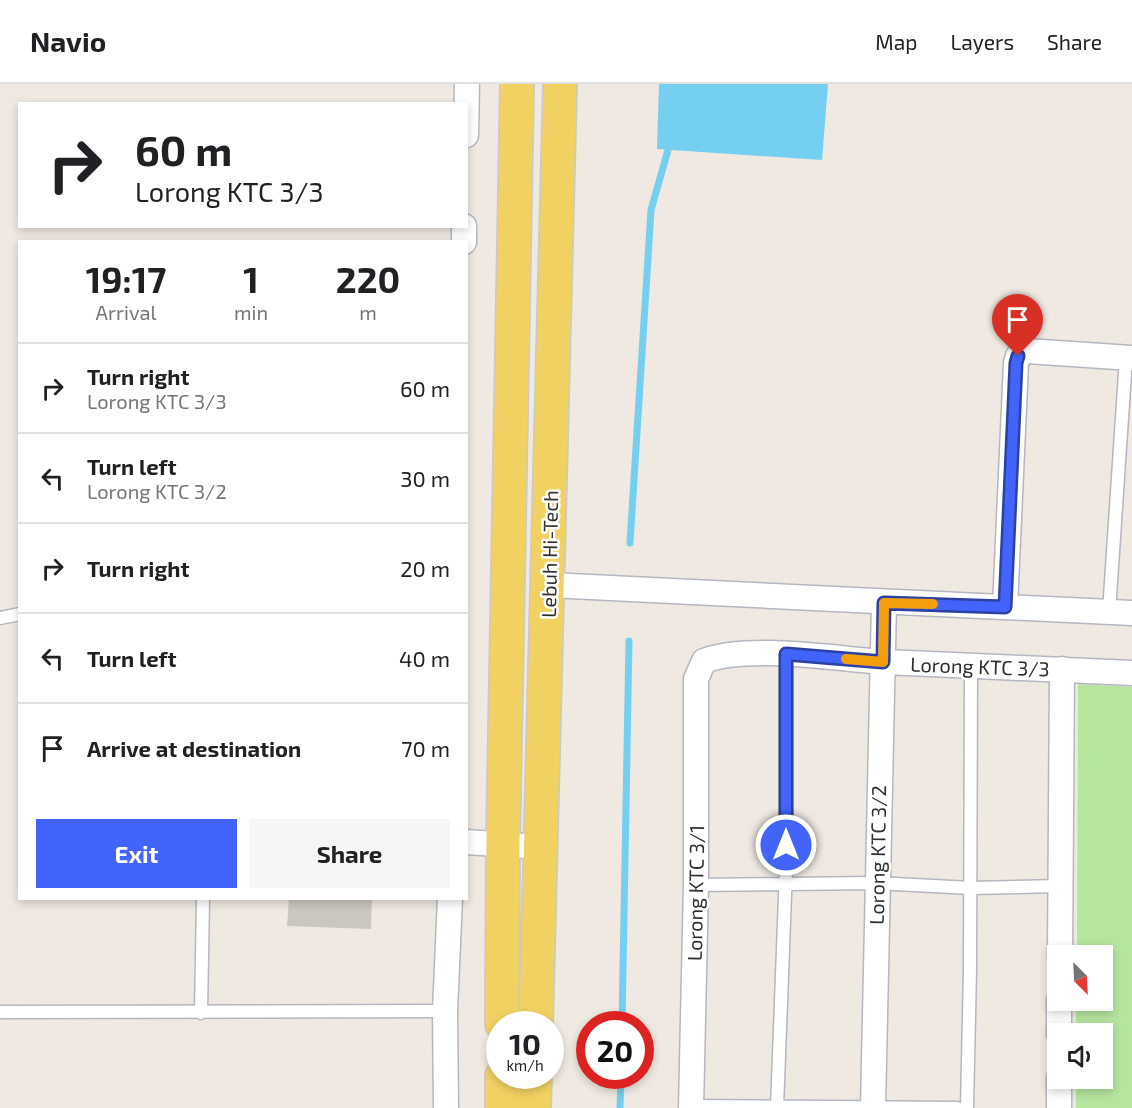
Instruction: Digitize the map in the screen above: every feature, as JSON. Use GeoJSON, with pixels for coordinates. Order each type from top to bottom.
{"type":"FeatureCollection","features":[{"type":"Feature","properties":{"kind":"main road","name":"Lebuh Hi-Tech"},"geometry":{"type":"LineString","coordinates":[[502,1011],[517,84]]}},
{"type":"Feature","properties":{"kind":"main road","name":"Lebuh Hi-Tech"},"geometry":{"type":"LineString","coordinates":[[536,1011],[549,585],[560,84]]}},
{"type":"Feature","properties":{"kind":"main road"},"geometry":{"type":"LineString","coordinates":[[502,1089],[502,1108]]}},
{"type":"Feature","properties":{"kind":"main road"},"geometry":{"type":"LineString","coordinates":[[534,1108],[535,1089]]}},
{"type":"Feature","properties":{"kind":"street"},"geometry":{"type":"LineString","coordinates":[[467,84],[467,102]]}},
{"type":"Feature","properties":{"kind":"street"},"geometry":{"type":"LineString","coordinates":[[1005,607],[1015,374],[1018,356],[1027,351],[1129,358]]}},
{"type":"Feature","properties":{"kind":"street"},"geometry":{"type":"LineString","coordinates":[[549,585],[812,597],[884,603],[1121,612]]}},
{"type":"Feature","properties":{"kind":"street","name":"Lorong KTC 3/2"},"geometry":{"type":"LineString","coordinates":[[873,1107],[876,883],[884,603]]}},
{"type":"Feature","properties":{"kind":"street","name":"Lorong KTC 3/3"},"geometry":{"type":"LineString","coordinates":[[696,679],[704,661],[719,655],[786,654],[883,662],[1132,673]]}},
{"type":"Feature","properties":{"kind":"street","name":"Lorong KTC 3/3"},"geometry":{"type":"LineString","coordinates":[[1060,945],[1062,669]]}},
{"type":"Feature","properties":{"kind":"street","name":"Lorong KTC 3/1"},"geometry":{"type":"LineString","coordinates":[[691,1107],[696,885],[696,679]]}},
{"type":"Feature","properties":{"kind":"street"},"geometry":{"type":"LineString","coordinates":[[468,842],[540,847]]}},
{"type":"Feature","properties":{"kind":"street"},"geometry":{"type":"LineString","coordinates":[[446,1108],[445,1011],[450,900]]}},
{"type":"Feature","properties":{"kind":"street"},"geometry":{"type":"LineString","coordinates":[[1059,1089],[1059,1108]]}},
{"type":"Feature","properties":{"kind":"lane"},"geometry":{"type":"LineString","coordinates":[[1121,612],[1129,358]]}},
{"type":"Feature","properties":{"kind":"lane"},"geometry":{"type":"LineString","coordinates":[[0,618],[18,615]]}},
{"type":"Feature","properties":{"kind":"lane"},"geometry":{"type":"LineString","coordinates":[[777,1107],[785,884],[786,654]]}},
{"type":"Feature","properties":{"kind":"lane"},"geometry":{"type":"LineString","coordinates":[[966,1108],[971,888],[971,666]]}},
{"type":"Feature","properties":{"kind":"lane"},"geometry":{"type":"LineString","coordinates":[[696,885],[876,883],[971,888],[1060,886]]}},
{"type":"Feature","properties":{"kind":"lane"},"geometry":{"type":"LineString","coordinates":[[201,1013],[202,900]]}},
{"type":"Feature","properties":{"kind":"lane"},"geometry":{"type":"LineString","coordinates":[[0,1012],[445,1011]]}},
{"type":"Feature","properties":{"kind":"lane"},"geometry":{"type":"LineString","coordinates":[[691,1107],[957,1108]]}},
{"type":"Feature","properties":{"kind":"green space"},"geometry":{"type":"Polygon","coordinates":[[[1078,684],[1132,687],[1132,1108],[1076,1108],[1076,1089],[1113,1089],[1113,1023],[1076,1023],[1076,1011],[1113,1011],[1113,945],[1077,945],[1078,684]]]}},
{"type":"Feature","properties":{"kind":"water"},"geometry":{"type":"Polygon","coordinates":[[[659,84],[828,84],[822,160],[657,149],[659,84]]]}},
{"type":"Feature","properties":{"kind":"building"},"geometry":{"type":"Polygon","coordinates":[[[289,900],[372,900],[371,929],[287,926],[289,900]]]}},
{"type":"Feature","properties":{"kind":"waterway"},"geometry":{"type":"LineString","coordinates":[[630,543],[651,210],[670,143]]}},
{"type":"Feature","properties":{"kind":"waterway"},"geometry":{"type":"LineString","coordinates":[[622,1011],[629,641]]}},
{"type":"Feature","properties":{"kind":"waterway"},"geometry":{"type":"LineString","coordinates":[[620,1108],[621,1089]]}},
{"type":"Feature","properties":{"kind":"slow traffic"},"geometry":{"type":"LineString","coordinates":[[846,659],[883,662],[884,603],[933,604]]}},
{"type":"Feature","properties":{"kind":"route"},"geometry":{"type":"LineString","coordinates":[[786,845],[786,654],[883,662],[884,603],[1005,607],[1018,356]]}}]}
